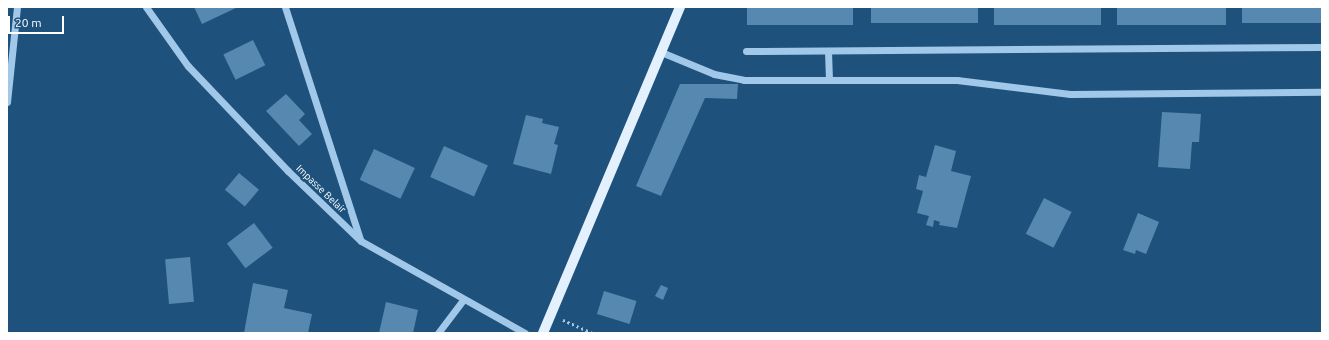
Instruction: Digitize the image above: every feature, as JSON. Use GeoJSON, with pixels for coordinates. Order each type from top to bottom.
{"type":"FeatureCollection","features":[{"type":"Feature","properties":{"kind":"main road"},"geometry":{"type":"LineString","coordinates":[[543,333],[680,7]]}},
{"type":"Feature","properties":{"kind":"street"},"geometry":{"type":"LineString","coordinates":[[8,98],[17,7]]}},
{"type":"Feature","properties":{"kind":"street","name":"Impasse Belair"},"geometry":{"type":"LineString","coordinates":[[146,7],[188,66],[288,171],[361,241],[463,300],[525,333]]}},
{"type":"Feature","properties":{"kind":"street"},"geometry":{"type":"LineString","coordinates":[[285,7],[361,241]]}},
{"type":"Feature","properties":{"kind":"street"},"geometry":{"type":"LineString","coordinates":[[746,51],[1322,47]]}},
{"type":"Feature","properties":{"kind":"street"},"geometry":{"type":"LineString","coordinates":[[828,51],[829,80]]}},
{"type":"Feature","properties":{"kind":"street"},"geometry":{"type":"LineString","coordinates":[[662,52],[714,74],[744,80],[957,80],[1070,94],[1322,92]]}},
{"type":"Feature","properties":{"kind":"street"},"geometry":{"type":"LineString","coordinates":[[438,333],[463,300]]}},
{"type":"Feature","properties":{"kind":"path"},"geometry":{"type":"LineString","coordinates":[[551,314],[592,333]]}},
{"type":"Feature","properties":{"kind":"building"},"geometry":{"type":"Polygon","coordinates":[[[194,7],[238,7],[202,24],[194,7]]]}},
{"type":"Feature","properties":{"kind":"building"},"geometry":{"type":"Polygon","coordinates":[[[747,7],[853,7],[853,25],[747,25],[747,7]]]}},
{"type":"Feature","properties":{"kind":"building"},"geometry":{"type":"Polygon","coordinates":[[[871,7],[978,7],[978,23],[871,23],[871,7]]]}},
{"type":"Feature","properties":{"kind":"building"},"geometry":{"type":"Polygon","coordinates":[[[994,7],[1101,7],[1101,25],[994,25],[994,7]]]}},
{"type":"Feature","properties":{"kind":"building"},"geometry":{"type":"Polygon","coordinates":[[[1117,7],[1226,7],[1226,25],[1117,25],[1117,7]]]}},
{"type":"Feature","properties":{"kind":"building"},"geometry":{"type":"Polygon","coordinates":[[[1242,7],[1322,7],[1322,23],[1242,23],[1242,7]]]}},
{"type":"Feature","properties":{"kind":"building"},"geometry":{"type":"Polygon","coordinates":[[[253,40],[265,65],[236,80],[223,54],[253,40]]]}},
{"type":"Feature","properties":{"kind":"building"},"geometry":{"type":"Polygon","coordinates":[[[680,84],[738,84],[737,99],[705,98],[661,196],[636,186],[680,84]]]}},
{"type":"Feature","properties":{"kind":"building"},"geometry":{"type":"Polygon","coordinates":[[[286,94],[305,114],[299,120],[312,134],[299,146],[266,111],[286,94]]]}},
{"type":"Feature","properties":{"kind":"building"},"geometry":{"type":"Polygon","coordinates":[[[1162,112],[1201,114],[1199,142],[1192,142],[1190,169],[1158,167],[1162,112]]]}},
{"type":"Feature","properties":{"kind":"building"},"geometry":{"type":"Polygon","coordinates":[[[526,115],[543,119],[542,123],[559,127],[554,144],[558,145],[551,174],[513,164],[526,115]]]}},
{"type":"Feature","properties":{"kind":"building"},"geometry":{"type":"Polygon","coordinates":[[[935,145],[956,151],[951,171],[971,176],[957,228],[939,225],[940,222],[934,220],[933,227],[926,225],[929,216],[917,213],[923,191],[916,189],[919,175],[926,177],[935,145]]]}},
{"type":"Feature","properties":{"kind":"building"},"geometry":{"type":"Polygon","coordinates":[[[444,146],[488,166],[474,197],[430,177],[444,146]]]}},
{"type":"Feature","properties":{"kind":"building"},"geometry":{"type":"Polygon","coordinates":[[[374,149],[415,168],[400,199],[360,180],[374,149]]]}},
{"type":"Feature","properties":{"kind":"building"},"geometry":{"type":"Polygon","coordinates":[[[239,173],[259,190],[245,207],[225,190],[239,173]]]}},
{"type":"Feature","properties":{"kind":"building"},"geometry":{"type":"Polygon","coordinates":[[[1044,198],[1072,212],[1053,248],[1026,234],[1044,198]]]}},
{"type":"Feature","properties":{"kind":"building"},"geometry":{"type":"Polygon","coordinates":[[[1138,213],[1159,222],[1146,254],[1136,250],[1135,254],[1123,250],[1138,213]]]}},
{"type":"Feature","properties":{"kind":"building"},"geometry":{"type":"Polygon","coordinates":[[[254,223],[273,248],[246,268],[227,243],[254,223]]]}},
{"type":"Feature","properties":{"kind":"building"},"geometry":{"type":"Polygon","coordinates":[[[190,257],[194,302],[169,304],[165,259],[190,257]]]}},
{"type":"Feature","properties":{"kind":"building"},"geometry":{"type":"Polygon","coordinates":[[[253,283],[288,290],[284,308],[312,314],[308,333],[244,333],[253,283]]]}},
{"type":"Feature","properties":{"kind":"building"},"geometry":{"type":"Polygon","coordinates":[[[661,285],[668,288],[663,300],[655,296],[661,285]]]}},
{"type":"Feature","properties":{"kind":"building"},"geometry":{"type":"Polygon","coordinates":[[[604,291],[637,301],[629,324],[597,314],[604,291]]]}},
{"type":"Feature","properties":{"kind":"building"},"geometry":{"type":"Polygon","coordinates":[[[386,302],[418,310],[413,333],[379,333],[386,302]]]}}]}
